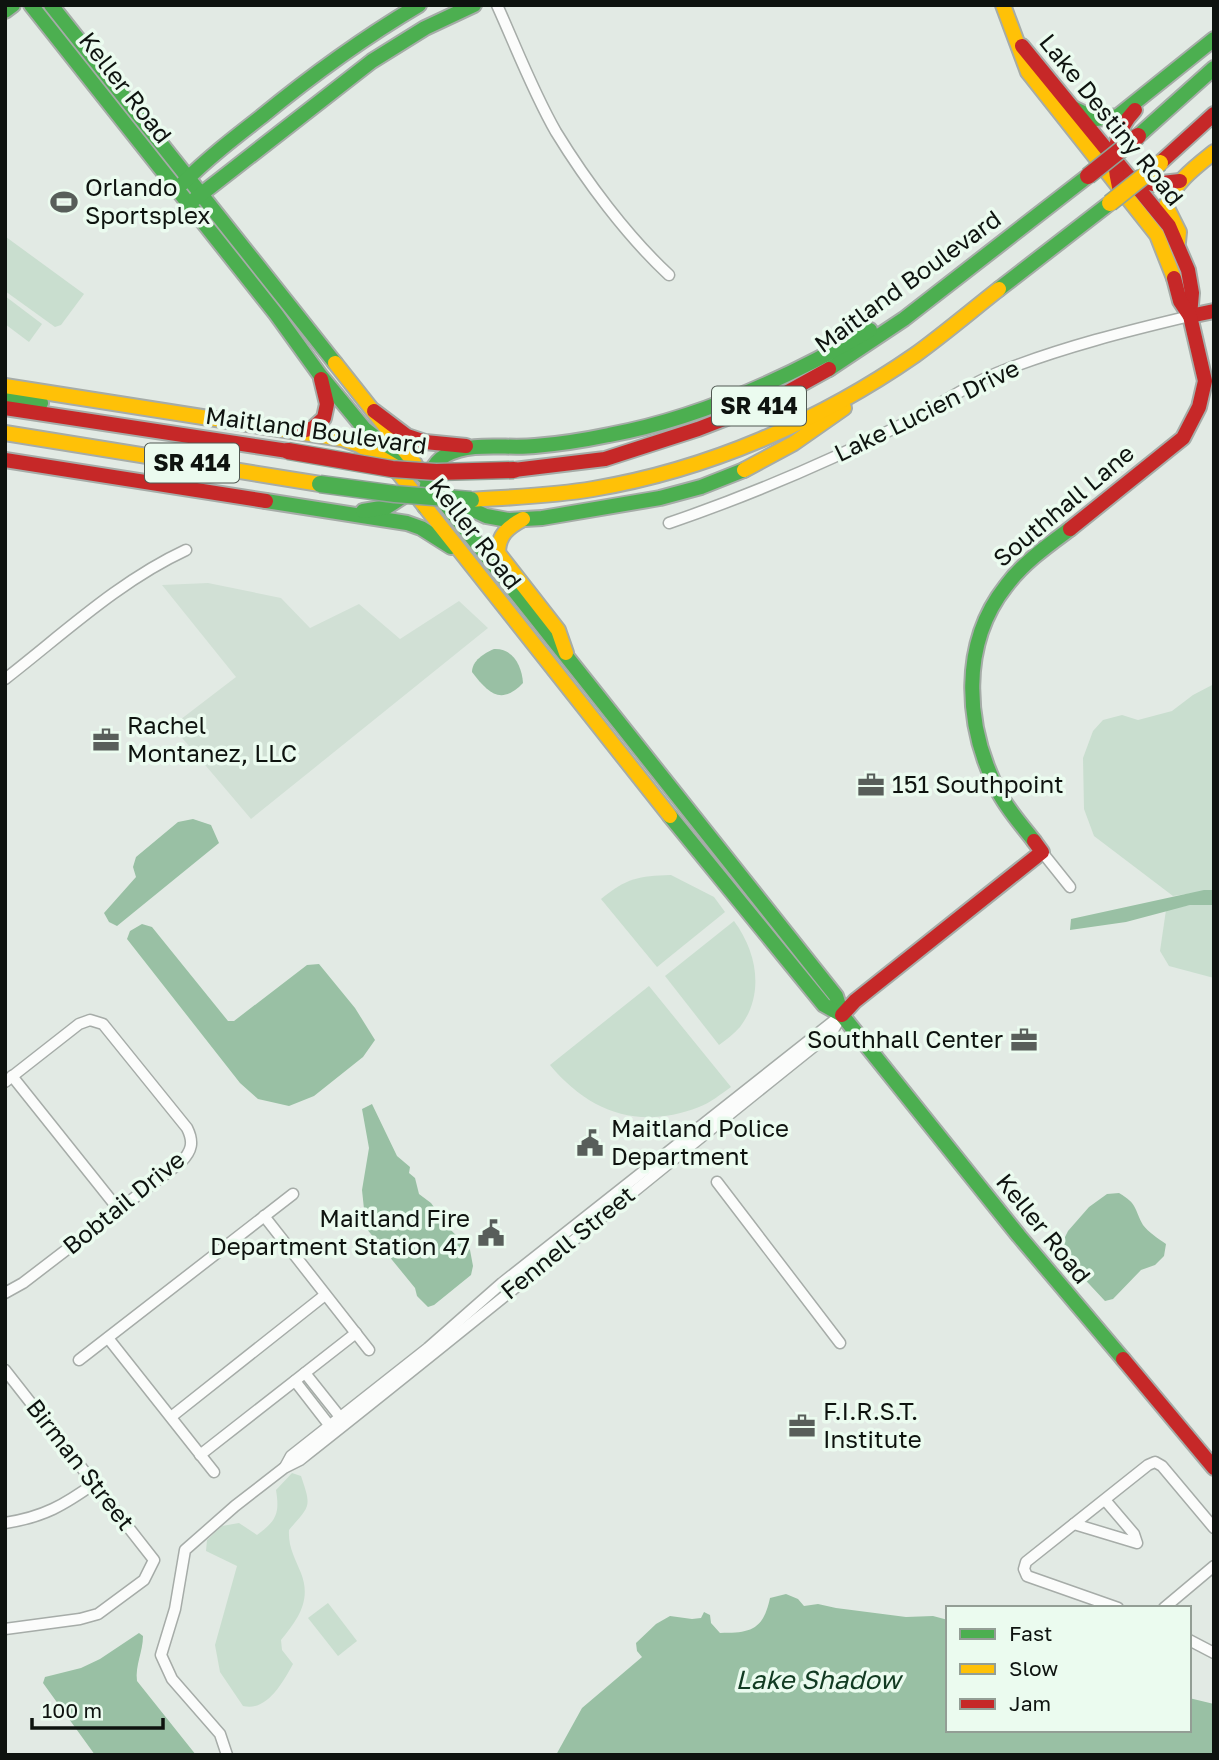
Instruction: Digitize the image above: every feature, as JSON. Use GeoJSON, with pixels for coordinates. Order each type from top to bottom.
{"type":"FeatureCollection","features":[{"type":"Feature","properties":{"kind":"main road"},"geometry":{"type":"LineString","coordinates":[[5,11],[13,5]]}},
{"type":"Feature","properties":{"kind":"main road","name":"Keller Road"},"geometry":{"type":"LineString","coordinates":[[31,5],[374,411],[421,480],[566,653],[836,996],[842,1015],[1018,1236],[1214,1468]]}},
{"type":"Feature","properties":{"kind":"main road","name":"Keller Road"},"geometry":{"type":"LineString","coordinates":[[51,5],[182,184]]}},
{"type":"Feature","properties":{"kind":"main road"},"geometry":{"type":"LineString","coordinates":[[182,184],[201,165],[334,60],[419,5]]}},
{"type":"Feature","properties":{"kind":"main road"},"geometry":{"type":"LineString","coordinates":[[194,199],[347,79],[408,38],[474,5]]}},
{"type":"Feature","properties":{"kind":"main road","name":"Lake Destiny Road"},"geometry":{"type":"LineString","coordinates":[[1003,5],[1028,72],[1178,242],[1195,297],[1190,316]]}},
{"type":"Feature","properties":{"kind":"main road","name":"Lake Destiny Road"},"geometry":{"type":"LineString","coordinates":[[1012,33],[1070,107],[1157,235],[1169,262],[1180,301],[1190,316]]}},
{"type":"Feature","properties":{"kind":"main road"},"geometry":{"type":"LineString","coordinates":[[1180,181],[1148,185],[1115,172],[1119,133],[1126,118],[1214,38]]}},
{"type":"Feature","properties":{"kind":"main road"},"geometry":{"type":"LineString","coordinates":[[1070,107],[1096,119],[1118,116],[1199,51]]}},
{"type":"Feature","properties":{"kind":"main road"},"geometry":{"type":"LineString","coordinates":[[334,60],[347,79]]}},
{"type":"Feature","properties":{"kind":"main road","name":"Maitland Boulevard"},"geometry":{"type":"LineString","coordinates":[[5,408],[392,469],[436,472],[514,470],[605,459],[698,429],[773,400],[847,359],[971,268],[1088,176],[1138,136],[1214,68]]}},
{"type":"Feature","properties":{"kind":"main road","name":"Maitland Boulevard"},"geometry":{"type":"LineString","coordinates":[[5,433],[320,484],[471,500],[608,487],[673,471],[740,448],[838,401],[891,371],[1110,204],[1214,114]]}},
{"type":"Feature","properties":{"kind":"main road"},"geometry":{"type":"LineString","coordinates":[[1160,163],[1214,126]]}},
{"type":"Feature","properties":{"kind":"main road"},"geometry":{"type":"LineString","coordinates":[[1178,242],[1179,232],[1166,206],[1168,198],[1180,181],[1214,152]]}},
{"type":"Feature","properties":{"kind":"main road","name":"Keller Road"},"geometry":{"type":"LineString","coordinates":[[194,199],[320,375],[393,465],[421,480]]}},
{"type":"Feature","properties":{"kind":"main road"},"geometry":{"type":"LineString","coordinates":[[332,510],[375,510],[387,507],[404,497],[442,457],[453,452],[534,446],[635,430],[715,403],[768,382],[845,345],[971,268]]}},
{"type":"Feature","properties":{"kind":"main road"},"geometry":{"type":"LineString","coordinates":[[1190,316],[1214,311]]}},
{"type":"Feature","properties":{"kind":"main road","name":"Southhall Lane"},"geometry":{"type":"LineString","coordinates":[[1042,852],[997,791],[976,729],[971,704],[977,640],[1005,583],[1183,438],[1199,407],[1205,381],[1190,316]]}},
{"type":"Feature","properties":{"kind":"main road"},"geometry":{"type":"LineString","coordinates":[[366,430],[421,480],[471,510],[485,516],[523,519],[621,506],[678,494],[739,473],[820,426],[891,371]]}},
{"type":"Feature","properties":{"kind":"main road"},"geometry":{"type":"LineString","coordinates":[[297,432],[320,424],[327,415],[327,401],[320,375]]}},
{"type":"Feature","properties":{"kind":"main road"},"geometry":{"type":"LineString","coordinates":[[5,386],[342,439],[359,445],[393,465]]}},
{"type":"Feature","properties":{"kind":"main road"},"geometry":{"type":"LineString","coordinates":[[5,395],[150,429]]}},
{"type":"Feature","properties":{"kind":"main road"},"geometry":{"type":"LineString","coordinates":[[374,411],[407,436],[425,442],[483,449]]}},
{"type":"Feature","properties":{"kind":"main road"},"geometry":{"type":"LineString","coordinates":[[5,443],[64,442]]}},
{"type":"Feature","properties":{"kind":"main road"},"geometry":{"type":"LineString","coordinates":[[5,460],[407,523],[421,528],[461,553]]}},
{"type":"Feature","properties":{"kind":"main road","name":"Keller Road"},"geometry":{"type":"LineString","coordinates":[[421,480],[425,507],[461,553],[824,1005],[842,1015]]}},
{"type":"Feature","properties":{"kind":"main road"},"geometry":{"type":"LineString","coordinates":[[523,519],[505,530],[497,544],[498,554],[558,630],[566,653]]}},
{"type":"Feature","properties":{"kind":"main road"},"geometry":{"type":"LineString","coordinates":[[565,684],[580,672]]}},
{"type":"Feature","properties":{"kind":"main road"},"geometry":{"type":"LineString","coordinates":[[674,821],[688,810]]}},
{"type":"Feature","properties":{"kind":"main road"},"geometry":{"type":"LineString","coordinates":[[842,1015],[855,1001],[1042,852]]}},
{"type":"Feature","properties":{"kind":"street"},"geometry":{"type":"LineString","coordinates":[[498,5],[556,131],[581,169],[632,235],[669,275]]}},
{"type":"Feature","properties":{"kind":"street","name":"Lake Lucien Drive"},"geometry":{"type":"LineString","coordinates":[[669,523],[754,491],[852,448],[910,421],[963,389],[1001,371],[1121,332],[1190,316]]}},
{"type":"Feature","properties":{"kind":"street"},"geometry":{"type":"LineString","coordinates":[[5,679],[129,582],[186,550]]}},
{"type":"Feature","properties":{"kind":"street","name":"Southhall Lane"},"geometry":{"type":"LineString","coordinates":[[1042,852],[1070,887]]}},
{"type":"Feature","properties":{"kind":"street","name":"Fennell Street"},"geometry":{"type":"LineString","coordinates":[[227,1755],[220,1734],[172,1679],[161,1655],[175,1609],[185,1550],[235,1506],[284,1468],[300,1460],[332,1429],[436,1353],[505,1287],[825,1026],[842,1015]]}},
{"type":"Feature","properties":{"kind":"street","name":"Bobtail Drive"},"geometry":{"type":"LineString","coordinates":[[5,1293],[23,1283],[190,1153],[192,1139],[187,1128],[103,1024],[90,1020],[79,1024],[9,1079]]}},
{"type":"Feature","properties":{"kind":"street"},"geometry":{"type":"LineString","coordinates":[[9,1079],[119,1210]]}},
{"type":"Feature","properties":{"kind":"street"},"geometry":{"type":"LineString","coordinates":[[717,1182],[840,1343]]}},
{"type":"Feature","properties":{"kind":"street"},"geometry":{"type":"LineString","coordinates":[[79,1360],[293,1194]]}},
{"type":"Feature","properties":{"kind":"street"},"geometry":{"type":"LineString","coordinates":[[264,1216],[369,1350]]}},
{"type":"Feature","properties":{"kind":"street"},"geometry":{"type":"LineString","coordinates":[[171,1418],[326,1295]]}},
{"type":"Feature","properties":{"kind":"street"},"geometry":{"type":"LineString","coordinates":[[200,1455],[356,1333]]}},
{"type":"Feature","properties":{"kind":"street"},"geometry":{"type":"LineString","coordinates":[[108,1338],[214,1472]]}},
{"type":"Feature","properties":{"kind":"street","name":"Birman Street"},"geometry":{"type":"LineString","coordinates":[[5,1370],[154,1560],[144,1580],[98,1614],[5,1629]]}},
{"type":"Feature","properties":{"kind":"street"},"geometry":{"type":"LineString","coordinates":[[305,1373],[343,1421]]}},
{"type":"Feature","properties":{"kind":"street"},"geometry":{"type":"LineString","coordinates":[[295,1381],[332,1429]]}},
{"type":"Feature","properties":{"kind":"street"},"geometry":{"type":"LineString","coordinates":[[310,1400],[320,1392]]}},
{"type":"Feature","properties":{"kind":"street"},"geometry":{"type":"LineString","coordinates":[[1112,1606],[1027,1576],[1024,1569],[1026,1562],[1147,1465],[1155,1462],[1162,1466],[1214,1528]]}},
{"type":"Feature","properties":{"kind":"street"},"geometry":{"type":"LineString","coordinates":[[5,1523],[42,1516],[95,1483]]}},
{"type":"Feature","properties":{"kind":"street"},"geometry":{"type":"LineString","coordinates":[[1074,1524],[1137,1543],[1134,1534],[1105,1500]]}},
{"type":"Feature","properties":{"kind":"street"},"geometry":{"type":"LineString","coordinates":[[1166,1606],[1214,1566]]}},
{"type":"Feature","properties":{"kind":"street"},"geometry":{"type":"LineString","coordinates":[[1191,1641],[1214,1653]]}},
{"type":"Feature","properties":{"kind":"shaded area"},"geometry":{"type":"Polygon","coordinates":[[[6,237],[84,294],[61,325],[55,327],[5,291],[6,237]]]}},
{"type":"Feature","properties":{"kind":"shaded area"},"geometry":{"type":"Polygon","coordinates":[[[5,296],[42,324],[29,342],[5,324],[5,296]]]}},
{"type":"Feature","properties":{"kind":"shaded area"},"geometry":{"type":"Polygon","coordinates":[[[208,583],[281,598],[310,628],[359,604],[400,639],[459,601],[488,628],[251,819],[172,726],[236,677],[162,585],[208,583]]]}},
{"type":"Feature","properties":{"kind":"shaded area"},"geometry":{"type":"Polygon","coordinates":[[[1214,684],[1214,890],[1173,896],[1094,836],[1084,809],[1083,758],[1093,731],[1103,720],[1122,715],[1138,720],[1172,711],[1193,695],[1214,684]]]}},
{"type":"Feature","properties":{"kind":"shaded area"},"geometry":{"type":"Polygon","coordinates":[[[671,875],[714,897],[725,912],[657,967],[601,899],[633,880],[671,875]]]}},
{"type":"Feature","properties":{"kind":"shaded area"},"geometry":{"type":"Polygon","coordinates":[[[1190,905],[1214,905],[1214,978],[1169,966],[1160,951],[1166,910],[1190,905]]]}},
{"type":"Feature","properties":{"kind":"shaded area"},"geometry":{"type":"Polygon","coordinates":[[[734,921],[753,959],[755,987],[753,1001],[740,1027],[719,1045],[665,976],[734,921]]]}},
{"type":"Feature","properties":{"kind":"shaded area"},"geometry":{"type":"Polygon","coordinates":[[[649,986],[731,1087],[699,1107],[656,1117],[617,1113],[599,1105],[565,1082],[550,1065],[649,986]]]}},
{"type":"Feature","properties":{"kind":"shaded area"},"geometry":{"type":"Polygon","coordinates":[[[292,1473],[301,1476],[308,1501],[305,1510],[289,1530],[291,1547],[305,1592],[301,1610],[281,1640],[282,1650],[293,1664],[279,1687],[267,1700],[252,1707],[243,1706],[220,1672],[215,1645],[237,1566],[206,1551],[207,1540],[222,1526],[239,1523],[257,1535],[275,1516],[276,1490],[292,1473]]]}},
{"type":"Feature","properties":{"kind":"shaded area"},"geometry":{"type":"Polygon","coordinates":[[[328,1603],[357,1641],[338,1656],[308,1618],[328,1603]]]}},
{"type":"Feature","properties":{"kind":"water"},"geometry":{"type":"Polygon","coordinates":[[[494,649],[501,649],[511,655],[521,670],[523,683],[508,694],[489,691],[472,672],[479,658],[494,649]]]}},
{"type":"Feature","properties":{"kind":"water"},"geometry":{"type":"Polygon","coordinates":[[[193,819],[211,825],[219,843],[117,926],[109,922],[104,913],[136,877],[133,867],[136,857],[178,822],[193,819]]]}},
{"type":"Feature","properties":{"kind":"water"},"geometry":{"type":"Polygon","coordinates":[[[1214,890],[1214,905],[1190,905],[1126,922],[1070,930],[1071,919],[1214,890]]]}},
{"type":"Feature","properties":{"kind":"water"},"geometry":{"type":"Polygon","coordinates":[[[142,924],[152,927],[228,1021],[234,1021],[307,965],[319,964],[355,1008],[375,1040],[363,1057],[314,1096],[289,1106],[258,1099],[240,1083],[127,939],[130,931],[142,924]]]}},
{"type":"Feature","properties":{"kind":"water"},"geometry":{"type":"Polygon","coordinates":[[[372,1104],[397,1156],[410,1167],[409,1173],[415,1178],[419,1194],[431,1203],[470,1250],[473,1266],[471,1275],[428,1307],[366,1228],[362,1190],[369,1148],[362,1109],[372,1104]]]}},
{"type":"Feature","properties":{"kind":"water"},"geometry":{"type":"Polygon","coordinates":[[[1119,1193],[1133,1204],[1145,1228],[1166,1244],[1164,1256],[1155,1265],[1141,1270],[1113,1299],[1105,1301],[1062,1255],[1062,1243],[1068,1231],[1089,1207],[1107,1194],[1119,1193]]]}},
{"type":"Feature","properties":{"kind":"water","name":"Lake Shadow"},"geometry":{"type":"Polygon","coordinates":[[[786,1594],[798,1599],[804,1606],[818,1604],[906,1617],[933,1616],[946,1619],[946,1732],[1191,1732],[1191,1698],[1214,1704],[1214,1755],[556,1755],[582,1708],[642,1657],[637,1651],[636,1643],[656,1624],[670,1616],[701,1618],[704,1612],[710,1615],[711,1623],[720,1633],[747,1631],[759,1624],[770,1598],[786,1594]]]}},
{"type":"Feature","properties":{"kind":"water"},"geometry":{"type":"Polygon","coordinates":[[[139,1633],[143,1636],[137,1681],[196,1755],[95,1755],[43,1683],[45,1677],[81,1668],[100,1659],[139,1633]]]}},
{"type":"Feature","properties":{"kind":"traffic: fast"},"geometry":{"type":"LineString","coordinates":[[5,11],[13,5]]}},
{"type":"Feature","properties":{"kind":"traffic: fast"},"geometry":{"type":"LineString","coordinates":[[31,5],[372,438]]}},
{"type":"Feature","properties":{"kind":"traffic: fast"},"geometry":{"type":"LineString","coordinates":[[51,5],[335,363]]}},
{"type":"Feature","properties":{"kind":"traffic: fast"},"geometry":{"type":"LineString","coordinates":[[183,183],[221,149],[318,72],[419,5]]}},
{"type":"Feature","properties":{"kind":"traffic: fast"},"geometry":{"type":"LineString","coordinates":[[195,199],[372,61],[425,28],[474,5]]}},
{"type":"Feature","properties":{"kind":"traffic: fast"},"geometry":{"type":"LineString","coordinates":[[1071,107],[1096,119],[1118,116],[1214,39]]}},
{"type":"Feature","properties":{"kind":"traffic: fast"},"geometry":{"type":"LineString","coordinates":[[1138,136],[1214,68]]}},
{"type":"Feature","properties":{"kind":"traffic: fast"},"geometry":{"type":"LineString","coordinates":[[829,369],[904,319],[1088,176]]}},
{"type":"Feature","properties":{"kind":"traffic: fast"},"geometry":{"type":"LineString","coordinates":[[999,289],[1110,203]]}},
{"type":"Feature","properties":{"kind":"traffic: fast"},"geometry":{"type":"LineString","coordinates":[[425,507],[431,471],[440,459],[456,451],[478,447],[524,447],[572,442],[643,428],[744,394],[808,364],[870,330]]}},
{"type":"Feature","properties":{"kind":"traffic: fast"},"geometry":{"type":"LineString","coordinates":[[5,395],[41,403]]}},
{"type":"Feature","properties":{"kind":"traffic: fast"},"geometry":{"type":"LineString","coordinates":[[366,430],[456,502],[486,516],[508,520],[542,518],[660,498],[701,487],[744,470]]}},
{"type":"Feature","properties":{"kind":"traffic: fast"},"geometry":{"type":"LineString","coordinates":[[320,484],[471,500]]}},
{"type":"Feature","properties":{"kind":"traffic: fast"},"geometry":{"type":"LineString","coordinates":[[363,511],[387,507],[410,492]]}},
{"type":"Feature","properties":{"kind":"traffic: fast"},"geometry":{"type":"LineString","coordinates":[[436,492],[836,996],[842,1015]]}},
{"type":"Feature","properties":{"kind":"traffic: fast"},"geometry":{"type":"LineString","coordinates":[[266,501],[407,523],[421,528],[451,547]]}},
{"type":"Feature","properties":{"kind":"traffic: fast"},"geometry":{"type":"LineString","coordinates":[[1034,841],[1005,803],[986,764],[974,712],[974,659],[991,609],[1006,586],[1028,562],[1070,529]]}},
{"type":"Feature","properties":{"kind":"traffic: fast"},"geometry":{"type":"LineString","coordinates":[[670,816],[824,1005],[842,1015],[1019,1236],[1123,1359]]}},
{"type":"Feature","properties":{"kind":"traffic: slow"},"geometry":{"type":"LineString","coordinates":[[1003,5],[1028,72],[1157,235],[1174,278]]}},
{"type":"Feature","properties":{"kind":"traffic: slow"},"geometry":{"type":"LineString","coordinates":[[1178,242],[1179,232],[1166,206],[1180,183],[1214,152]]}},
{"type":"Feature","properties":{"kind":"traffic: slow"},"geometry":{"type":"LineString","coordinates":[[1110,203],[1160,163]]}},
{"type":"Feature","properties":{"kind":"traffic: slow"},"geometry":{"type":"LineString","coordinates":[[471,500],[593,489],[678,469],[761,440],[879,379],[926,347],[999,289]]}},
{"type":"Feature","properties":{"kind":"traffic: slow"},"geometry":{"type":"LineString","coordinates":[[335,363],[415,464]]}},
{"type":"Feature","properties":{"kind":"traffic: slow"},"geometry":{"type":"LineString","coordinates":[[5,386],[342,439],[359,445],[398,468]]}},
{"type":"Feature","properties":{"kind":"traffic: slow"},"geometry":{"type":"LineString","coordinates":[[744,470],[794,443],[844,408]]}},
{"type":"Feature","properties":{"kind":"traffic: slow"},"geometry":{"type":"LineString","coordinates":[[5,433],[320,484]]}},
{"type":"Feature","properties":{"kind":"traffic: slow"},"geometry":{"type":"LineString","coordinates":[[393,466],[670,816]]}},
{"type":"Feature","properties":{"kind":"traffic: slow"},"geometry":{"type":"LineString","coordinates":[[523,519],[505,532],[498,553],[558,630],[566,653]]}},
{"type":"Feature","properties":{"kind":"traffic: jam"},"geometry":{"type":"LineString","coordinates":[[1022,46],[1169,226],[1188,270],[1192,293],[1190,316]]}},
{"type":"Feature","properties":{"kind":"traffic: jam"},"geometry":{"type":"LineString","coordinates":[[1119,187],[1115,166],[1116,146],[1122,128],[1135,110]]}},
{"type":"Feature","properties":{"kind":"traffic: jam"},"geometry":{"type":"LineString","coordinates":[[1160,163],[1214,114]]}},
{"type":"Feature","properties":{"kind":"traffic: jam"},"geometry":{"type":"LineString","coordinates":[[1088,176],[1138,136]]}},
{"type":"Feature","properties":{"kind":"traffic: jam"},"geometry":{"type":"LineString","coordinates":[[1126,177],[1153,184],[1180,181]]}},
{"type":"Feature","properties":{"kind":"traffic: jam"},"geometry":{"type":"LineString","coordinates":[[1070,529],[1183,438],[1199,407],[1205,381],[1190,316],[1180,301],[1174,278]]}},
{"type":"Feature","properties":{"kind":"traffic: jam"},"geometry":{"type":"LineString","coordinates":[[1190,316],[1214,311]]}},
{"type":"Feature","properties":{"kind":"traffic: jam"},"geometry":{"type":"LineString","coordinates":[[514,470],[605,459],[698,429],[773,400],[829,369]]}},
{"type":"Feature","properties":{"kind":"traffic: jam"},"geometry":{"type":"LineString","coordinates":[[302,431],[313,428],[324,418],[327,404],[321,379]]}},
{"type":"Feature","properties":{"kind":"traffic: jam"},"geometry":{"type":"LineString","coordinates":[[5,408],[288,451]]}},
{"type":"Feature","properties":{"kind":"traffic: jam"},"geometry":{"type":"LineString","coordinates":[[374,411],[407,436],[425,442],[466,446]]}},
{"type":"Feature","properties":{"kind":"traffic: jam"},"geometry":{"type":"LineString","coordinates":[[288,451],[392,469],[436,472],[514,470]]}},
{"type":"Feature","properties":{"kind":"traffic: jam"},"geometry":{"type":"LineString","coordinates":[[5,460],[266,501]]}},
{"type":"Feature","properties":{"kind":"traffic: jam"},"geometry":{"type":"LineString","coordinates":[[842,1015],[855,1001],[1042,852],[1034,841]]}},
{"type":"Feature","properties":{"kind":"traffic: jam"},"geometry":{"type":"LineString","coordinates":[[1123,1359],[1214,1468]]}},
{"type":"Feature","properties":{"kind":"place","name":"Orlando Sportsplex"},"geometry":{"type":"Point","coordinates":[64,202]}},
{"type":"Feature","properties":{"kind":"place","name":"Rachel Montanez, LLC"},"geometry":{"type":"Point","coordinates":[106,740]}},
{"type":"Feature","properties":{"kind":"place","name":"151 Southpoint"},"geometry":{"type":"Point","coordinates":[871,785]}},
{"type":"Feature","properties":{"kind":"place","name":"Southhall Center"},"geometry":{"type":"Point","coordinates":[1024,1040]}},
{"type":"Feature","properties":{"kind":"place","name":"Maitland Police Department"},"geometry":{"type":"Point","coordinates":[590,1143]}},
{"type":"Feature","properties":{"kind":"place","name":"Maitland Fire Department Station 47"},"geometry":{"type":"Point","coordinates":[491,1233]}},
{"type":"Feature","properties":{"kind":"place","name":"F.I.R.S.T. Institute"},"geometry":{"type":"Point","coordinates":[802,1426]}}]}
